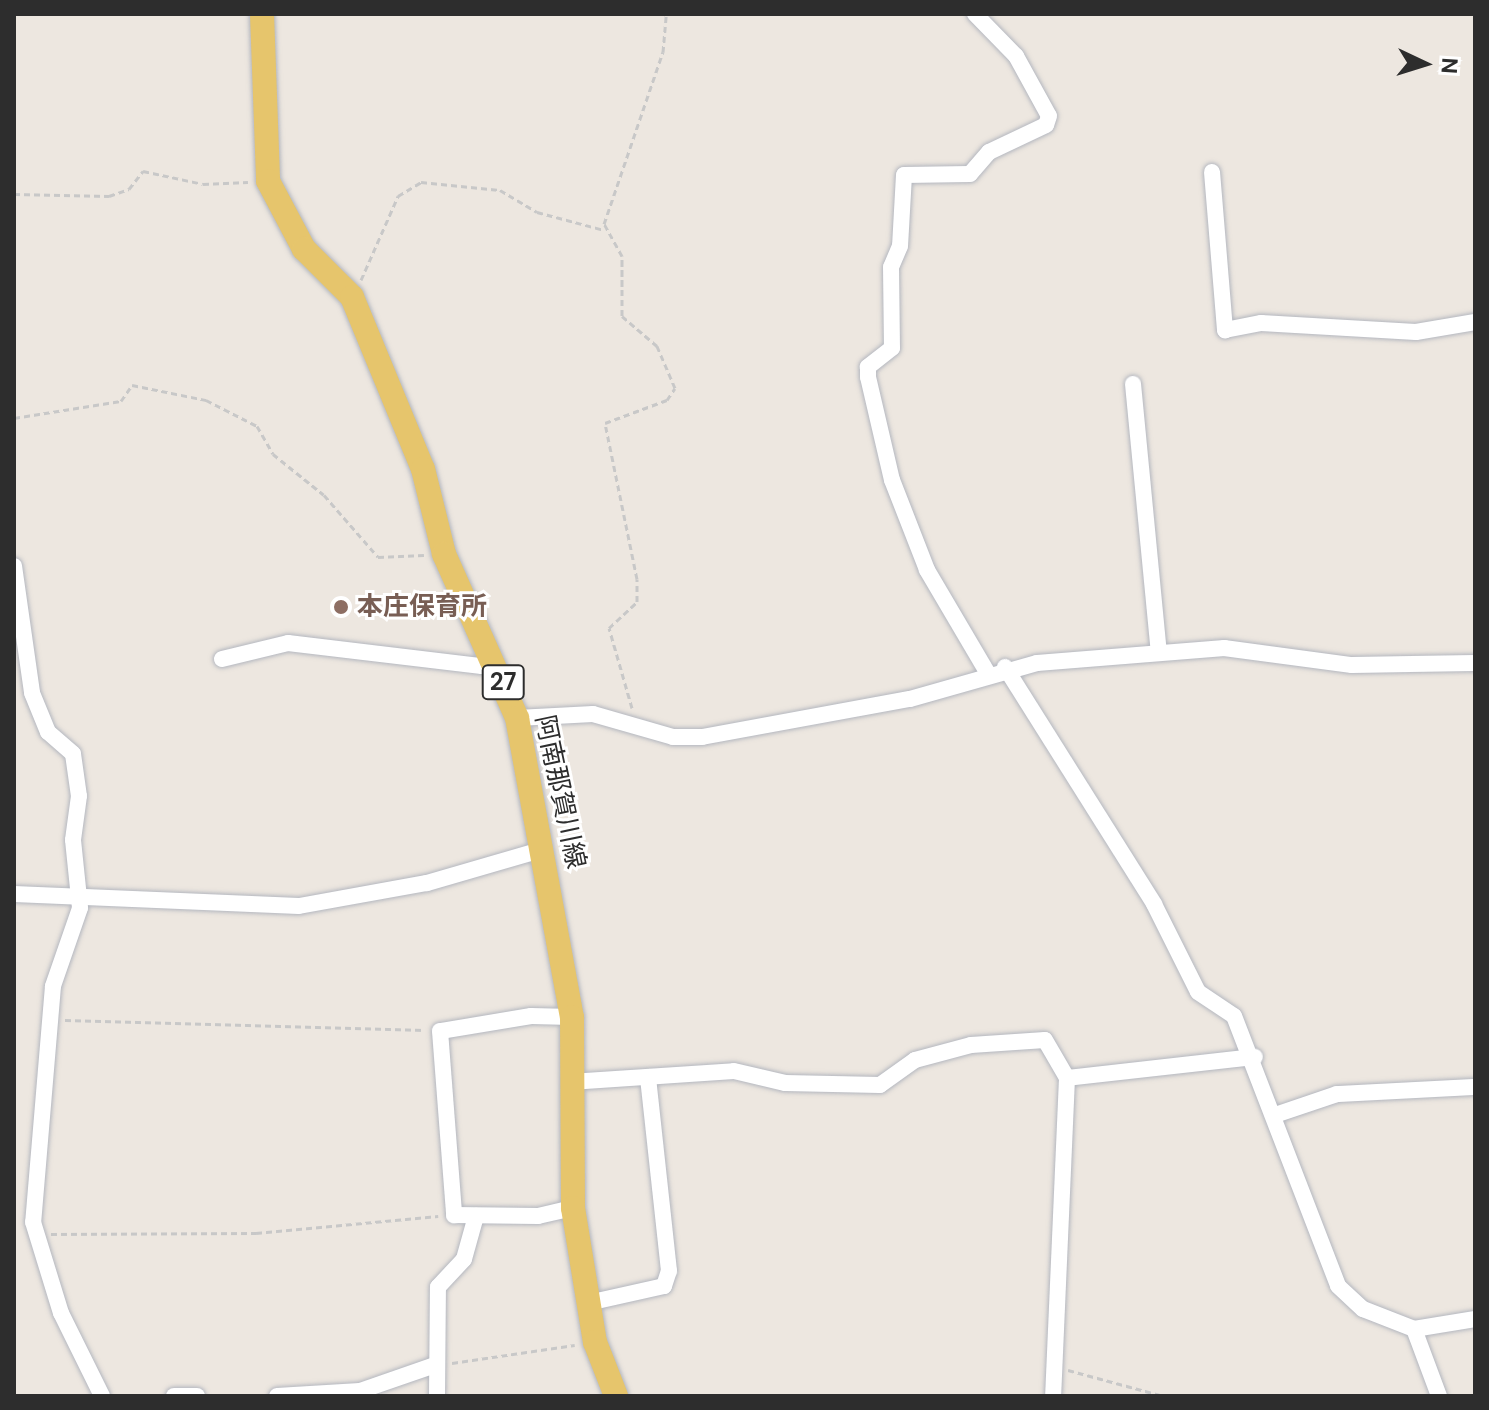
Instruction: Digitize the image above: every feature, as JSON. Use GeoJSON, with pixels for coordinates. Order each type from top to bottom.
{"type":"FeatureCollection","features":[{"type":"Feature","properties":{"kind":"main road","name":"阿南那賀川線"},"geometry":{"type":"LineString","coordinates":[[262,14],[268,181],[304,249],[352,297],[423,469],[444,554],[517,718],[544,849],[572,1017],[573,1208],[595,1342],[616,1396]]}},
{"type":"Feature","properties":{"kind":"street"},"geometry":{"type":"LineString","coordinates":[[975,14],[1016,56],[1049,116],[1046,125],[989,152],[970,174],[904,175],[900,246],[891,267],[892,348],[868,367],[868,377],[892,480],[927,570],[987,672]]}},
{"type":"Feature","properties":{"kind":"street"},"geometry":{"type":"LineString","coordinates":[[1212,172],[1225,330],[1261,323],[1416,332],[1475,322]]}},
{"type":"Feature","properties":{"kind":"street"},"geometry":{"type":"LineString","coordinates":[[1133,384],[1159,652]]}},
{"type":"Feature","properties":{"kind":"street"},"geometry":{"type":"LineString","coordinates":[[14,566],[32,693],[48,732],[73,754],[79,897],[49,1019],[35,1134],[36,1235],[61,1313],[102,1396]]}},
{"type":"Feature","properties":{"kind":"street"},"geometry":{"type":"LineString","coordinates":[[222,659],[288,643],[482,666],[493,661]]}},
{"type":"Feature","properties":{"kind":"street"},"geometry":{"type":"LineString","coordinates":[[517,718],[593,714],[702,737],[910,699],[1005,667],[1159,652],[1224,648],[1352,665],[1475,663]]}},
{"type":"Feature","properties":{"kind":"street"},"geometry":{"type":"LineString","coordinates":[[1005,667],[1154,904],[1198,992],[1234,1016],[1278,1114],[1338,1286],[1363,1309],[1414,1329],[1475,1319]]}},
{"type":"Feature","properties":{"kind":"street"},"geometry":{"type":"LineString","coordinates":[[14,894],[314,905],[544,849]]}},
{"type":"Feature","properties":{"kind":"street"},"geometry":{"type":"LineString","coordinates":[[572,1017],[531,1016],[440,1031],[454,1215],[538,1216],[573,1208]]}},
{"type":"Feature","properties":{"kind":"street"},"geometry":{"type":"LineString","coordinates":[[570,1082],[734,1071],[785,1083],[880,1085],[915,1060],[1032,1036],[1053,1047],[1067,1078],[1068,1158],[1055,1237],[1056,1369],[1053,1396]]}},
{"type":"Feature","properties":{"kind":"street"},"geometry":{"type":"LineString","coordinates":[[1067,1078],[1255,1057]]}},
{"type":"Feature","properties":{"kind":"street"},"geometry":{"type":"LineString","coordinates":[[588,1303],[664,1286],[669,1271],[648,1077]]}},
{"type":"Feature","properties":{"kind":"street"},"geometry":{"type":"LineString","coordinates":[[1278,1114],[1337,1094],[1475,1087]]}},
{"type":"Feature","properties":{"kind":"street"},"geometry":{"type":"LineString","coordinates":[[437,1396],[438,1287],[464,1259],[476,1216]]}},
{"type":"Feature","properties":{"kind":"street"},"geometry":{"type":"LineString","coordinates":[[1414,1329],[1439,1396]]}},
{"type":"Feature","properties":{"kind":"street"},"geometry":{"type":"LineString","coordinates":[[277,1396],[360,1391],[435,1365]]}},
{"type":"Feature","properties":{"kind":"street"},"geometry":{"type":"LineString","coordinates":[[174,1396],[197,1396]]}},
{"type":"Feature","properties":{"kind":"path"},"geometry":{"type":"LineString","coordinates":[[604,230],[663,52],[666,14]]}},
{"type":"Feature","properties":{"kind":"path"},"geometry":{"type":"LineString","coordinates":[[14,194],[109,196],[129,189],[143,171],[203,184],[268,181]]}},
{"type":"Feature","properties":{"kind":"path"},"geometry":{"type":"LineString","coordinates":[[352,297],[398,196],[421,182],[500,190],[537,212],[604,230],[622,256],[622,316],[657,346],[675,388],[667,400],[605,423],[637,579],[637,602],[609,628],[634,725]]}},
{"type":"Feature","properties":{"kind":"path"},"geometry":{"type":"LineString","coordinates":[[14,418],[121,401],[132,385],[206,400],[248,418],[273,454],[324,495],[378,557],[444,554]]}},
{"type":"Feature","properties":{"kind":"path"},"geometry":{"type":"LineString","coordinates":[[49,1019],[440,1031]]}},
{"type":"Feature","properties":{"kind":"path"},"geometry":{"type":"LineString","coordinates":[[36,1235],[256,1233],[454,1215]]}},
{"type":"Feature","properties":{"kind":"path"},"geometry":{"type":"LineString","coordinates":[[435,1365],[595,1342]]}},
{"type":"Feature","properties":{"kind":"path"},"geometry":{"type":"LineString","coordinates":[[1056,1369],[1164,1396]]}},
{"type":"Feature","properties":{"kind":"place","name":"本庄保育所"},"geometry":{"type":"Point","coordinates":[341,607]}}]}
